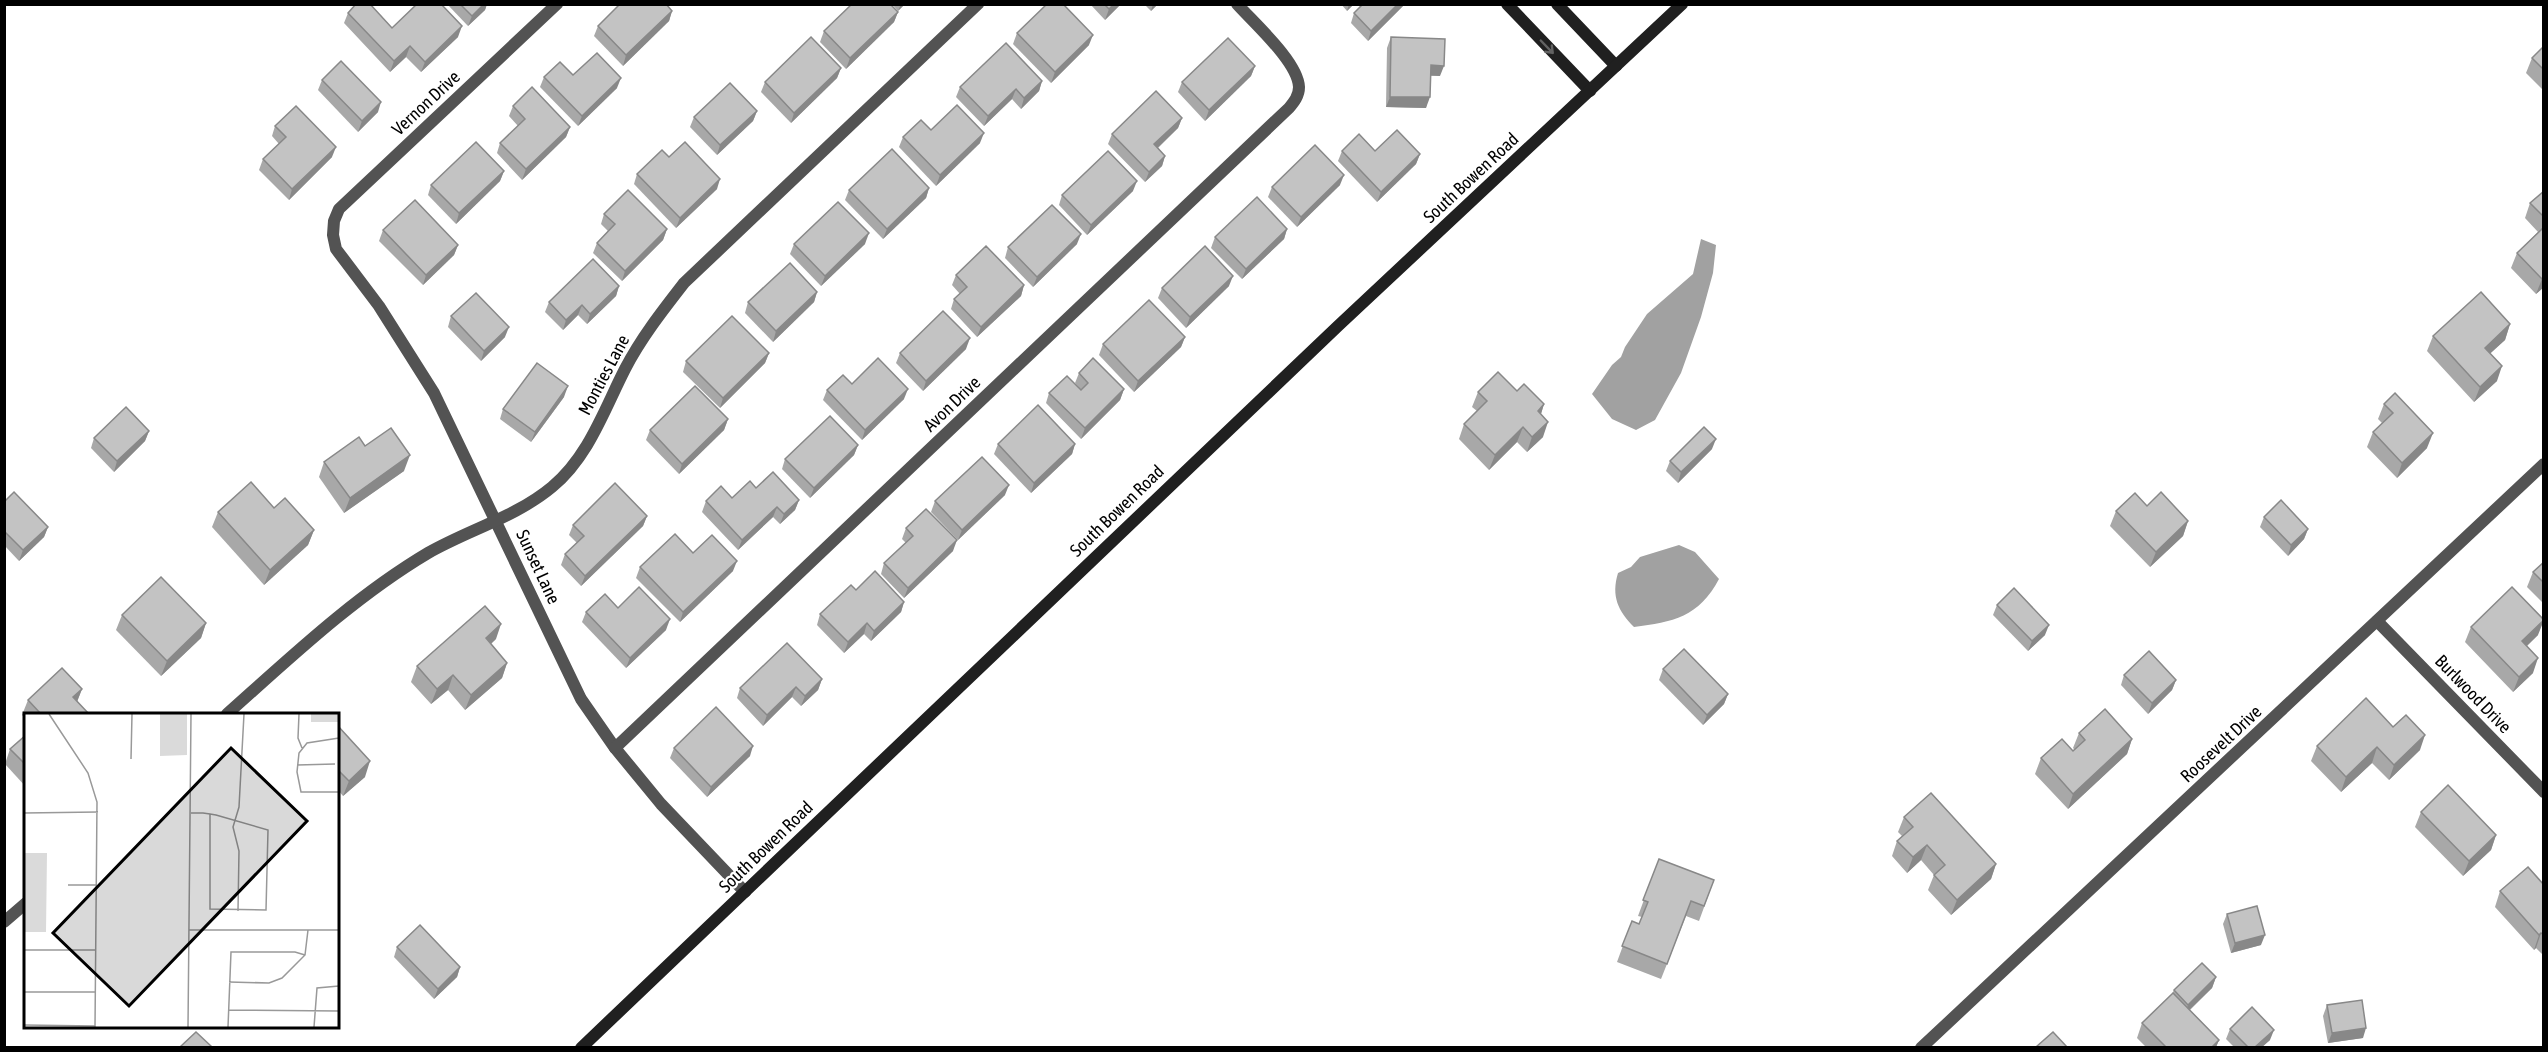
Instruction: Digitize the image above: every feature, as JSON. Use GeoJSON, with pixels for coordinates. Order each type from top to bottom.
{"type":"FeatureCollection","features":[{"type":"Feature","properties":{"kind":"main road"},"geometry":{"type":"LineString","coordinates":[[1507,4],[1590,91]]}},
{"type":"Feature","properties":{"kind":"main road"},"geometry":{"type":"LineString","coordinates":[[1557,4],[1616,66]]}},
{"type":"Feature","properties":{"kind":"main road","name":"South Bowen Road"},"geometry":{"type":"LineString","coordinates":[[581,1047],[1338,326],[1682,4]]}},
{"type":"Feature","properties":{"kind":"street","name":"Vernon Drive"},"geometry":{"type":"LineString","coordinates":[[333,235],[334,221],[339,209],[557,4]]}},
{"type":"Feature","properties":{"kind":"street","name":"Monties Lane"},"geometry":{"type":"LineString","coordinates":[[227,713],[369,592],[430,553],[496,522],[552,487],[583,454],[626,367],[662,311],[684,283],[978,4]]}},
{"type":"Feature","properties":{"kind":"street","name":"Avon Drive"},"geometry":{"type":"LineString","coordinates":[[615,748],[1289,108],[1297,98],[1299,87],[1297,78],[1280,50],[1237,4]]}},
{"type":"Feature","properties":{"kind":"street","name":"Sunset Lane"},"geometry":{"type":"LineString","coordinates":[[333,235],[336,249],[379,306],[434,393],[581,699],[615,748],[661,804],[745,892]]}},
{"type":"Feature","properties":{"kind":"street","name":"Roosevelt Drive"},"geometry":{"type":"LineString","coordinates":[[1921,1047],[2544,464]]}},
{"type":"Feature","properties":{"kind":"street","name":"Burlwood Drive"},"geometry":{"type":"LineString","coordinates":[[2377,621],[2544,792]]}},
{"type":"Feature","properties":{"kind":"street"},"geometry":{"type":"LineString","coordinates":[[4,922],[24,905]]}},
{"type":"Feature","properties":{"kind":"shaded area"},"geometry":{"type":"Polygon","coordinates":[[[1701,239],[1716,245],[1713,273],[1701,317],[1681,373],[1655,420],[1636,430],[1612,419],[1592,394],[1612,365],[1621,357],[1647,314],[1693,274],[1701,239]]]}},
{"type":"Feature","properties":{"kind":"shaded area"},"geometry":{"type":"Polygon","coordinates":[[[1679,545],[1695,552],[1719,579],[1703,602],[1694,610],[1673,620],[1634,627],[1617,603],[1615,589],[1618,573],[1631,567],[1640,557],[1679,545]]]}},
{"type":"Feature","properties":{"kind":"building"},"geometry":{"type":"Polygon","coordinates":[[[356,4],[370,4],[392,28],[417,4],[441,4],[462,26],[425,62],[410,46],[394,61],[348,13],[356,4]]]}},
{"type":"Feature","properties":{"kind":"building"},"geometry":{"type":"Polygon","coordinates":[[[460,4],[484,4],[472,16],[460,4]]]}},
{"type":"Feature","properties":{"kind":"building"},"geometry":{"type":"Polygon","coordinates":[[[620,4],[666,4],[672,11],[626,55],[598,26],[620,4]]]}},
{"type":"Feature","properties":{"kind":"building"},"geometry":{"type":"Polygon","coordinates":[[[852,4],[890,4],[898,12],[850,58],[824,31],[852,4]]]}},
{"type":"Feature","properties":{"kind":"building"},"geometry":{"type":"Polygon","coordinates":[[[1047,4],[1063,4],[1093,35],[1055,72],[1017,33],[1047,4]]]}},
{"type":"Feature","properties":{"kind":"building"},"geometry":{"type":"Polygon","coordinates":[[[1104,4],[1114,4],[1109,9],[1104,4]]]}},
{"type":"Feature","properties":{"kind":"building"},"geometry":{"type":"Polygon","coordinates":[[[1363,4],[1398,4],[1371,31],[1354,13],[1363,4]]]}},
{"type":"Feature","properties":{"kind":"building"},"geometry":{"type":"Polygon","coordinates":[[[811,37],[841,68],[794,113],[765,82],[811,37]]]}},
{"type":"Feature","properties":{"kind":"building"},"geometry":{"type":"Polygon","coordinates":[[[1391,37],[1445,39],[1444,66],[1431,65],[1430,97],[1390,97],[1391,37]]]}},
{"type":"Feature","properties":{"kind":"building"},"geometry":{"type":"Polygon","coordinates":[[[1228,38],[1255,66],[1209,110],[1182,82],[1228,38]]]}},
{"type":"Feature","properties":{"kind":"building"},"geometry":{"type":"Polygon","coordinates":[[[1006,43],[1042,81],[1024,98],[1016,89],[988,116],[960,87],[1006,43]]]}},
{"type":"Feature","properties":{"kind":"building"},"geometry":{"type":"Polygon","coordinates":[[[2544,46],[2544,70],[2532,58],[2544,46]]]}},
{"type":"Feature","properties":{"kind":"building"},"geometry":{"type":"Polygon","coordinates":[[[597,53],[621,78],[582,116],[544,77],[560,62],[573,75],[597,53]]]}},
{"type":"Feature","properties":{"kind":"building"},"geometry":{"type":"Polygon","coordinates":[[[341,61],[381,102],[362,121],[322,80],[341,61]]]}},
{"type":"Feature","properties":{"kind":"building"},"geometry":{"type":"Polygon","coordinates":[[[730,83],[757,111],[720,145],[694,117],[730,83]]]}},
{"type":"Feature","properties":{"kind":"building"},"geometry":{"type":"Polygon","coordinates":[[[532,87],[570,127],[526,169],[500,143],[525,119],[513,106],[532,87]]]}},
{"type":"Feature","properties":{"kind":"building"},"geometry":{"type":"Polygon","coordinates":[[[1156,91],[1182,118],[1154,144],[1165,156],[1149,172],[1112,134],[1156,91]]]}},
{"type":"Feature","properties":{"kind":"building"},"geometry":{"type":"Polygon","coordinates":[[[957,105],[984,133],[940,175],[903,137],[921,120],[931,130],[957,105]]]}},
{"type":"Feature","properties":{"kind":"building"},"geometry":{"type":"Polygon","coordinates":[[[296,106],[336,147],[292,189],[263,159],[286,137],[275,126],[296,106]]]}},
{"type":"Feature","properties":{"kind":"building"},"geometry":{"type":"Polygon","coordinates":[[[1397,130],[1420,154],[1381,192],[1342,151],[1359,134],[1375,151],[1397,130]]]}},
{"type":"Feature","properties":{"kind":"building"},"geometry":{"type":"Polygon","coordinates":[[[476,142],[504,171],[459,213],[431,185],[476,142]]]}},
{"type":"Feature","properties":{"kind":"building"},"geometry":{"type":"Polygon","coordinates":[[[685,142],[720,179],[680,218],[637,174],[662,150],[669,157],[685,142]]]}},
{"type":"Feature","properties":{"kind":"building"},"geometry":{"type":"Polygon","coordinates":[[[1315,145],[1344,175],[1301,217],[1272,187],[1315,145]]]}},
{"type":"Feature","properties":{"kind":"building"},"geometry":{"type":"Polygon","coordinates":[[[892,149],[929,188],[887,229],[849,190],[892,149]]]}},
{"type":"Feature","properties":{"kind":"building"},"geometry":{"type":"Polygon","coordinates":[[[1108,151],[1137,181],[1091,225],[1062,195],[1108,151]]]}},
{"type":"Feature","properties":{"kind":"building"},"geometry":{"type":"Polygon","coordinates":[[[628,190],[667,229],[625,271],[597,243],[615,224],[604,214],[628,190]]]}},
{"type":"Feature","properties":{"kind":"building"},"geometry":{"type":"Polygon","coordinates":[[[2544,191],[2544,217],[2530,203],[2544,191]]]}},
{"type":"Feature","properties":{"kind":"building"},"geometry":{"type":"Polygon","coordinates":[[[1257,197],[1287,229],[1246,269],[1215,237],[1257,197]]]}},
{"type":"Feature","properties":{"kind":"building"},"geometry":{"type":"Polygon","coordinates":[[[415,200],[458,245],[426,275],[383,230],[415,200]]]}},
{"type":"Feature","properties":{"kind":"building"},"geometry":{"type":"Polygon","coordinates":[[[838,202],[869,233],[825,276],[794,244],[838,202]]]}},
{"type":"Feature","properties":{"kind":"building"},"geometry":{"type":"Polygon","coordinates":[[[1052,205],[1081,234],[1037,277],[1008,247],[1052,205]]]}},
{"type":"Feature","properties":{"kind":"building"},"geometry":{"type":"Polygon","coordinates":[[[2544,227],[2544,277],[2542,279],[2517,253],[2544,227]]]}},
{"type":"Feature","properties":{"kind":"building"},"geometry":{"type":"Polygon","coordinates":[[[986,246],[1024,285],[981,327],[954,299],[967,287],[956,275],[986,246]]]}},
{"type":"Feature","properties":{"kind":"building"},"geometry":{"type":"Polygon","coordinates":[[[1205,246],[1233,276],[1190,317],[1162,288],[1205,246]]]}},
{"type":"Feature","properties":{"kind":"building"},"geometry":{"type":"Polygon","coordinates":[[[593,259],[619,286],[590,314],[582,305],[566,320],[549,302],[593,259]]]}},
{"type":"Feature","properties":{"kind":"building"},"geometry":{"type":"Polygon","coordinates":[[[790,263],[817,292],[776,331],[748,302],[790,263]]]}},
{"type":"Feature","properties":{"kind":"building"},"geometry":{"type":"Polygon","coordinates":[[[2481,292],[2510,324],[2485,348],[2502,366],[2480,387],[2433,336],[2481,292]]]}},
{"type":"Feature","properties":{"kind":"building"},"geometry":{"type":"Polygon","coordinates":[[[476,293],[509,327],[484,351],[451,316],[476,293]]]}},
{"type":"Feature","properties":{"kind":"building"},"geometry":{"type":"Polygon","coordinates":[[[1149,300],[1185,337],[1138,381],[1103,344],[1149,300]]]}},
{"type":"Feature","properties":{"kind":"building"},"geometry":{"type":"Polygon","coordinates":[[[943,311],[970,338],[926,381],[900,353],[943,311]]]}},
{"type":"Feature","properties":{"kind":"building"},"geometry":{"type":"Polygon","coordinates":[[[732,316],[769,353],[723,398],[686,361],[732,316]]]}},
{"type":"Feature","properties":{"kind":"building"},"geometry":{"type":"Polygon","coordinates":[[[878,358],[908,389],[865,430],[827,390],[843,375],[852,384],[878,358]]]}},
{"type":"Feature","properties":{"kind":"building"},"geometry":{"type":"Polygon","coordinates":[[[1093,358],[1124,389],[1085,428],[1049,393],[1067,376],[1081,390],[1088,383],[1079,373],[1093,358]]]}},
{"type":"Feature","properties":{"kind":"building"},"geometry":{"type":"Polygon","coordinates":[[[537,363],[568,386],[535,432],[503,409],[537,363]]]}},
{"type":"Feature","properties":{"kind":"building"},"geometry":{"type":"Polygon","coordinates":[[[1498,372],[1517,391],[1524,384],[1544,404],[1538,411],[1548,422],[1532,437],[1523,427],[1495,455],[1464,424],[1487,401],[1478,392],[1498,372]]]}},
{"type":"Feature","properties":{"kind":"building"},"geometry":{"type":"Polygon","coordinates":[[[695,386],[728,419],[682,464],[650,430],[695,386]]]}},
{"type":"Feature","properties":{"kind":"building"},"geometry":{"type":"Polygon","coordinates":[[[2395,393],[2433,433],[2402,463],[2373,432],[2393,413],[2384,404],[2395,393]]]}},
{"type":"Feature","properties":{"kind":"building"},"geometry":{"type":"Polygon","coordinates":[[[1038,405],[1075,444],[1034,483],[998,444],[1038,405]]]}},
{"type":"Feature","properties":{"kind":"building"},"geometry":{"type":"Polygon","coordinates":[[[126,407],[149,431],[117,461],[94,438],[126,407]]]}},
{"type":"Feature","properties":{"kind":"building"},"geometry":{"type":"Polygon","coordinates":[[[830,416],[858,445],[814,488],[785,459],[830,416]]]}},
{"type":"Feature","properties":{"kind":"building"},"geometry":{"type":"Polygon","coordinates":[[[1704,427],[1716,439],[1681,472],[1670,461],[1704,427]]]}},
{"type":"Feature","properties":{"kind":"building"},"geometry":{"type":"Polygon","coordinates":[[[391,428],[410,455],[350,498],[324,462],[359,437],[365,446],[391,428]]]}},
{"type":"Feature","properties":{"kind":"building"},"geometry":{"type":"Polygon","coordinates":[[[982,457],[1009,485],[962,530],[935,501],[982,457]]]}},
{"type":"Feature","properties":{"kind":"building"},"geometry":{"type":"Polygon","coordinates":[[[773,472],[799,500],[784,514],[777,507],[742,540],[706,501],[721,486],[732,498],[750,481],[756,488],[773,472]]]}},
{"type":"Feature","properties":{"kind":"building"},"geometry":{"type":"Polygon","coordinates":[[[251,482],[274,508],[285,498],[314,530],[270,570],[218,512],[251,482]]]}},
{"type":"Feature","properties":{"kind":"building"},"geometry":{"type":"Polygon","coordinates":[[[615,483],[647,516],[585,576],[565,554],[584,536],[573,525],[615,483]]]}},
{"type":"Feature","properties":{"kind":"building"},"geometry":{"type":"Polygon","coordinates":[[[14,492],[48,527],[23,550],[4,531],[4,502],[14,492]]]}},
{"type":"Feature","properties":{"kind":"building"},"geometry":{"type":"Polygon","coordinates":[[[2161,492],[2188,521],[2156,552],[2116,511],[2135,493],[2147,506],[2161,492]]]}},
{"type":"Feature","properties":{"kind":"building"},"geometry":{"type":"Polygon","coordinates":[[[2281,500],[2308,529],[2291,545],[2264,517],[2281,500]]]}},
{"type":"Feature","properties":{"kind":"building"},"geometry":{"type":"Polygon","coordinates":[[[926,509],[957,540],[908,588],[884,563],[913,536],[906,528],[926,509]]]}},
{"type":"Feature","properties":{"kind":"building"},"geometry":{"type":"Polygon","coordinates":[[[675,534],[693,553],[712,535],[737,561],[683,612],[640,567],[675,534]]]}},
{"type":"Feature","properties":{"kind":"building"},"geometry":{"type":"Polygon","coordinates":[[[2544,562],[2544,583],[2533,572],[2544,562]]]}},
{"type":"Feature","properties":{"kind":"building"},"geometry":{"type":"Polygon","coordinates":[[[875,571],[904,602],[874,631],[867,623],[848,642],[820,614],[851,585],[856,590],[875,571]]]}},
{"type":"Feature","properties":{"kind":"building"},"geometry":{"type":"Polygon","coordinates":[[[161,577],[206,623],[167,661],[122,615],[161,577]]]}},
{"type":"Feature","properties":{"kind":"building"},"geometry":{"type":"Polygon","coordinates":[[[639,587],[670,619],[630,658],[586,612],[605,594],[618,608],[639,587]]]}},
{"type":"Feature","properties":{"kind":"building"},"geometry":{"type":"Polygon","coordinates":[[[2512,587],[2544,620],[2522,641],[2538,658],[2519,677],[2471,627],[2512,587]]]}},
{"type":"Feature","properties":{"kind":"building"},"geometry":{"type":"Polygon","coordinates":[[[2014,588],[2049,625],[2032,641],[1997,605],[2014,588]]]}},
{"type":"Feature","properties":{"kind":"building"},"geometry":{"type":"Polygon","coordinates":[[[485,606],[501,624],[486,638],[507,663],[471,695],[453,675],[437,689],[417,666],[485,606]]]}},
{"type":"Feature","properties":{"kind":"building"},"geometry":{"type":"Polygon","coordinates":[[[787,643],[822,679],[805,696],[796,687],[767,715],[740,688],[787,643]]]}},
{"type":"Feature","properties":{"kind":"building"},"geometry":{"type":"Polygon","coordinates":[[[1684,649],[1728,694],[1707,715],[1663,669],[1684,649]]]}},
{"type":"Feature","properties":{"kind":"building"},"geometry":{"type":"Polygon","coordinates":[[[2149,651],[2176,680],[2152,703],[2124,675],[2149,651]]]}},
{"type":"Feature","properties":{"kind":"building"},"geometry":{"type":"Polygon","coordinates":[[[62,668],[82,689],[73,697],[88,713],[40,713],[28,700],[62,668]]]}},
{"type":"Feature","properties":{"kind":"building"},"geometry":{"type":"Polygon","coordinates":[[[2366,698],[2393,727],[2406,715],[2425,735],[2394,765],[2377,747],[2346,777],[2317,746],[2366,698]]]}},
{"type":"Feature","properties":{"kind":"building"},"geometry":{"type":"Polygon","coordinates":[[[716,707],[753,746],[711,787],[674,748],[716,707]]]}},
{"type":"Feature","properties":{"kind":"building"},"geometry":{"type":"Polygon","coordinates":[[[2105,709],[2132,739],[2073,794],[2041,758],[2062,739],[2073,751],[2085,740],[2079,733],[2105,709]]]}},
{"type":"Feature","properties":{"kind":"building"},"geometry":{"type":"Polygon","coordinates":[[[339,727],[370,761],[349,781],[339,771],[339,727]]]}},
{"type":"Feature","properties":{"kind":"building"},"geometry":{"type":"Polygon","coordinates":[[[24,737],[24,763],[10,749],[24,737]]]}},
{"type":"Feature","properties":{"kind":"building"},"geometry":{"type":"Polygon","coordinates":[[[2448,785],[2496,835],[2469,861],[2421,812],[2448,785]]]}},
{"type":"Feature","properties":{"kind":"building"},"geometry":{"type":"Polygon","coordinates":[[[1931,793],[1996,864],[1957,900],[1934,875],[1945,865],[1927,845],[1913,857],[1897,841],[1913,827],[1904,817],[1931,793]]]}},
{"type":"Feature","properties":{"kind":"building"},"geometry":{"type":"Polygon","coordinates":[[[1659,859],[1714,880],[1704,906],[1691,901],[1667,964],[1622,946],[1632,921],[1639,924],[1648,902],[1643,900],[1659,859]]]}},
{"type":"Feature","properties":{"kind":"building"},"geometry":{"type":"Polygon","coordinates":[[[2528,867],[2544,885],[2544,935],[2541,933],[2539,935],[2500,891],[2528,867]]]}},
{"type":"Feature","properties":{"kind":"building"},"geometry":{"type":"Polygon","coordinates":[[[2257,906],[2265,935],[2235,943],[2227,914],[2257,906]]]}},
{"type":"Feature","properties":{"kind":"building"},"geometry":{"type":"Polygon","coordinates":[[[420,925],[460,967],[438,989],[397,947],[420,925]]]}},
{"type":"Feature","properties":{"kind":"building"},"geometry":{"type":"Polygon","coordinates":[[[2202,963],[2216,977],[2188,1005],[2174,990],[2202,963]]]}},
{"type":"Feature","properties":{"kind":"building"},"geometry":{"type":"Polygon","coordinates":[[[2173,993],[2219,1040],[2212,1047],[2166,1047],[2142,1023],[2173,993]]]}},
{"type":"Feature","properties":{"kind":"building"},"geometry":{"type":"Polygon","coordinates":[[[2362,1000],[2366,1028],[2332,1033],[2327,1005],[2362,1000]]]}},
{"type":"Feature","properties":{"kind":"building"},"geometry":{"type":"Polygon","coordinates":[[[2252,1007],[2274,1030],[2255,1047],[2248,1047],[2230,1029],[2252,1007]]]}},
{"type":"Feature","properties":{"kind":"building"},"geometry":{"type":"Polygon","coordinates":[[[196,1032],[212,1047],[180,1047],[196,1032]]]}},
{"type":"Feature","properties":{"kind":"building"},"geometry":{"type":"Polygon","coordinates":[[[2053,1032],[2067,1047],[2036,1047],[2053,1032]]]}}]}
